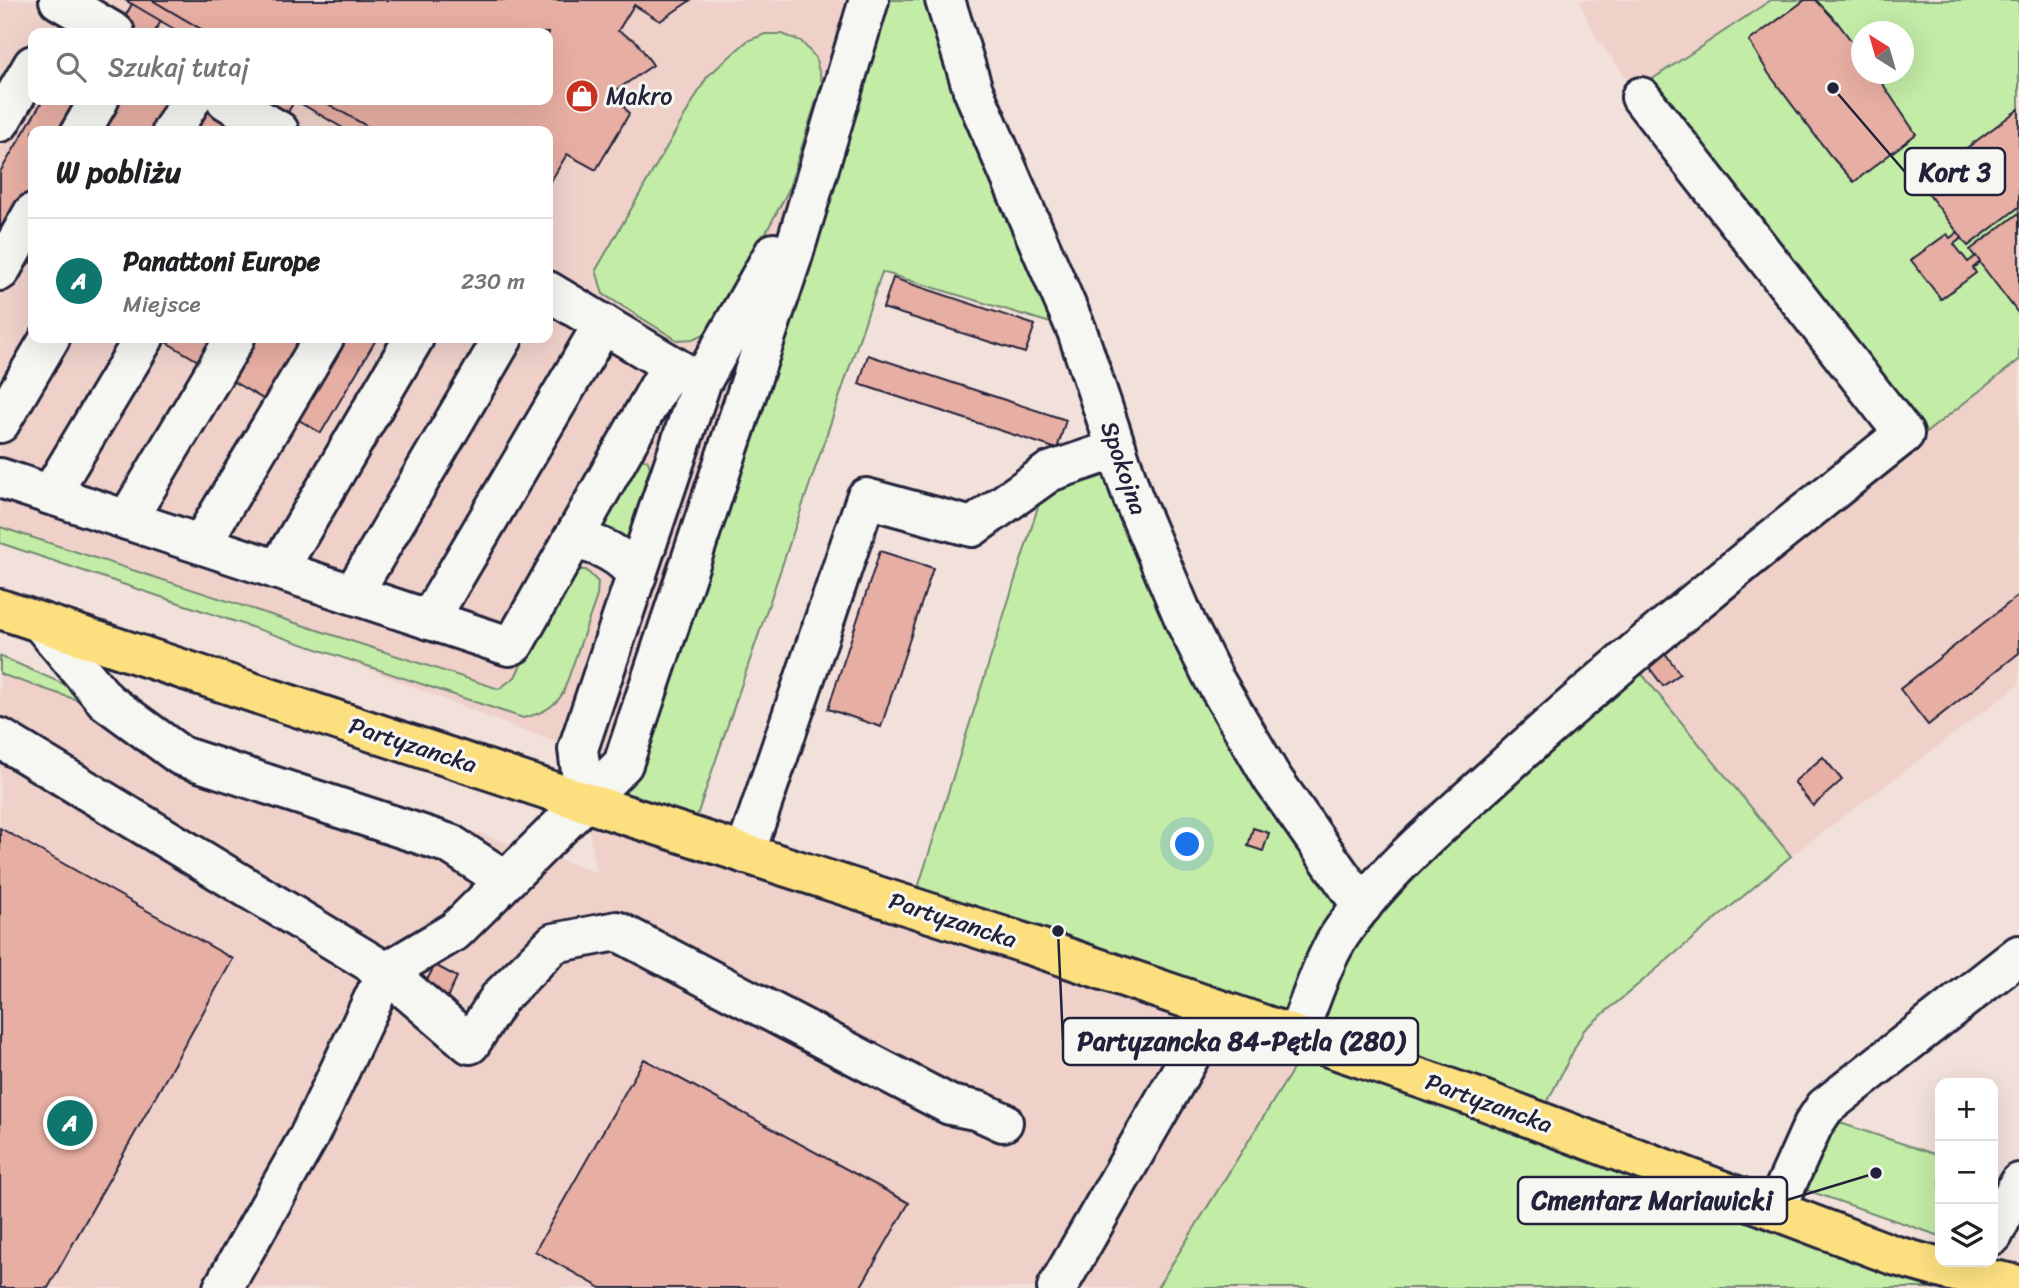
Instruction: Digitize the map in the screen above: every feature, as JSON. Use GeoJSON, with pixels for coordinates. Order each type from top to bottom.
{"type":"FeatureCollection","features":[{"type":"Feature","properties":{"kind":"main road","name":"Partyzancka"},"geometry":{"type":"LineString","coordinates":[[0,609],[1033,946],[1475,1097],[1893,1255],[1981,1269],[2019,1285]]}},
{"type":"Feature","properties":{"kind":"street"},"geometry":{"type":"LineString","coordinates":[[223,1288],[309,1136],[386,972],[455,931],[623,764],[792,258],[869,0]]}},
{"type":"Feature","properties":{"kind":"street","name":"Spokojna"},"geometry":{"type":"LineString","coordinates":[[945,0],[973,90],[1077,331],[1117,449],[1167,580],[1214,679],[1272,778],[1362,906]]}},
{"type":"Feature","properties":{"kind":"street"},"geometry":{"type":"LineString","coordinates":[[60,13],[101,28]]}},
{"type":"Feature","properties":{"kind":"street"},"geometry":{"type":"LineString","coordinates":[[0,122],[28,74]]}},
{"type":"Feature","properties":{"kind":"street"},"geometry":{"type":"LineString","coordinates":[[1296,1037],[1338,938],[1362,906],[1432,834],[1571,706],[1677,615],[1904,434],[1641,97]]}},
{"type":"Feature","properties":{"kind":"street"},"geometry":{"type":"LineString","coordinates":[[84,126],[96,105]]}},
{"type":"Feature","properties":{"kind":"street"},"geometry":{"type":"LineString","coordinates":[[175,126],[188,105]]}},
{"type":"Feature","properties":{"kind":"street"},"geometry":{"type":"LineString","coordinates":[[234,105],[266,126]]}},
{"type":"Feature","properties":{"kind":"street"},"geometry":{"type":"LineString","coordinates":[[0,478],[509,646],[514,644],[572,540],[686,374],[775,252],[821,156]]}},
{"type":"Feature","properties":{"kind":"street"},"geometry":{"type":"LineString","coordinates":[[0,271],[28,222]]}},
{"type":"Feature","properties":{"kind":"street"},"geometry":{"type":"LineString","coordinates":[[553,294],[722,397],[730,408],[735,425]]}},
{"type":"Feature","properties":{"kind":"street"},"geometry":{"type":"LineString","coordinates":[[429,620],[603,324]]}},
{"type":"Feature","properties":{"kind":"street"},"geometry":{"type":"LineString","coordinates":[[0,423],[47,343]]}},
{"type":"Feature","properties":{"kind":"street"},"geometry":{"type":"LineString","coordinates":[[50,495],[141,343]]}},
{"type":"Feature","properties":{"kind":"street"},"geometry":{"type":"LineString","coordinates":[[127,520],[232,343]]}},
{"type":"Feature","properties":{"kind":"street"},"geometry":{"type":"LineString","coordinates":[[201,544],[321,343]]}},
{"type":"Feature","properties":{"kind":"street"},"geometry":{"type":"LineString","coordinates":[[278,570],[411,343]]}},
{"type":"Feature","properties":{"kind":"street"},"geometry":{"type":"LineString","coordinates":[[353,594],[500,343]]}},
{"type":"Feature","properties":{"kind":"street"},"geometry":{"type":"LineString","coordinates":[[585,802],[578,749],[636,575],[686,374]]}},
{"type":"Feature","properties":{"kind":"street"},"geometry":{"type":"LineString","coordinates":[[745,854],[866,498],[972,527],[1049,472],[1117,449]]}},
{"type":"Feature","properties":{"kind":"street"},"geometry":{"type":"LineString","coordinates":[[572,540],[589,542],[616,555],[636,575]]}},
{"type":"Feature","properties":{"kind":"street"},"geometry":{"type":"LineString","coordinates":[[41,623],[106,701],[181,756],[450,844],[505,880]]}},
{"type":"Feature","properties":{"kind":"street"},"geometry":{"type":"LineString","coordinates":[[0,738],[386,972],[470,1044],[500,997],[554,943],[617,931],[950,1105],[979,1111],[1003,1122]]}},
{"type":"Feature","properties":{"kind":"street"},"geometry":{"type":"LineString","coordinates":[[1775,1210],[1813,1125],[1825,1107],[2019,956]]}},
{"type":"Feature","properties":{"kind":"street"},"geometry":{"type":"LineString","coordinates":[[1057,1288],[1217,1009]]}},
{"type":"Feature","properties":{"kind":"street"},"geometry":{"type":"LineString","coordinates":[[1998,1226],[2019,1184]]}},
{"type":"Feature","properties":{"kind":"shaded area"},"geometry":{"type":"Polygon","coordinates":[[[0,0],[869,0],[735,425],[605,750],[578,749],[527,732],[162,588],[0,531],[0,0]]]}},
{"type":"Feature","properties":{"kind":"shaded area"},"geometry":{"type":"Polygon","coordinates":[[[1579,0],[1771,0],[1648,82],[1641,97],[1595,36],[1579,0]]]}},
{"type":"Feature","properties":{"kind":"shaded area"},"geometry":{"type":"Polygon","coordinates":[[[2019,360],[2019,685],[1791,856],[1628,657],[1904,434],[1927,432],[2019,360]]]}},
{"type":"Feature","properties":{"kind":"shaded area"},"geometry":{"type":"Polygon","coordinates":[[[0,674],[596,872],[585,802],[1311,1042],[1157,1288],[0,1288],[0,674]]]}},
{"type":"Feature","properties":{"kind":"green space"},"geometry":{"type":"Polygon","coordinates":[[[869,0],[945,0],[1077,331],[882,272],[690,836],[585,802],[623,764],[869,0]]]}},
{"type":"Feature","properties":{"kind":"green space"},"geometry":{"type":"Polygon","coordinates":[[[1771,0],[2019,0],[2019,360],[1927,432],[1904,434],[1648,82],[1771,0]]]}},
{"type":"Feature","properties":{"kind":"green space"},"geometry":{"type":"Polygon","coordinates":[[[765,34],[782,34],[801,41],[815,57],[822,82],[788,191],[714,330],[693,339],[677,340],[603,294],[596,270],[707,77],[747,41],[765,34]]]}},
{"type":"Feature","properties":{"kind":"green space"},"geometry":{"type":"Polygon","coordinates":[[[1117,449],[1133,498],[1362,906],[1628,657],[1791,856],[1584,1030],[1538,1120],[1935,1259],[1935,1267],[1959,1267],[2019,1288],[1157,1288],[1310,1042],[912,907],[1049,472],[1117,449]]]}},
{"type":"Feature","properties":{"kind":"green space"},"geometry":{"type":"Polygon","coordinates":[[[647,460],[650,466],[630,534],[623,540],[605,531],[603,523],[635,461],[647,460]]]}},
{"type":"Feature","properties":{"kind":"green space"},"geometry":{"type":"Polygon","coordinates":[[[0,527],[499,689],[515,677],[554,598],[576,570],[586,570],[598,582],[597,596],[563,693],[546,710],[523,718],[0,543],[0,527]]]}},
{"type":"Feature","properties":{"kind":"green space"},"geometry":{"type":"Polygon","coordinates":[[[0,656],[66,685],[95,706],[0,674],[0,656]]]}},
{"type":"Feature","properties":{"kind":"green space"},"geometry":{"type":"Polygon","coordinates":[[[1831,1120],[1935,1154],[1935,1234],[1806,1190],[1831,1120]]]}},
{"type":"Feature","properties":{"kind":"building"},"geometry":{"type":"Polygon","coordinates":[[[125,0],[152,0],[200,28],[173,28],[125,0]]]}},
{"type":"Feature","properties":{"kind":"building","name":"Makro"},"geometry":{"type":"Polygon","coordinates":[[[152,0],[691,0],[660,21],[634,5],[618,31],[636,41],[653,65],[614,92],[629,114],[596,170],[567,154],[553,178],[553,126],[366,126],[330,105],[553,105],[553,28],[200,28],[152,0]]]}},
{"type":"Feature","properties":{"kind":"building"},"geometry":{"type":"Polygon","coordinates":[[[1805,0],[1816,0],[1851,40],[1851,84],[1883,84],[1916,134],[1854,182],[1830,155],[1769,74],[1749,41],[1805,0]]]}},
{"type":"Feature","properties":{"kind":"building"},"geometry":{"type":"Polygon","coordinates":[[[132,4],[161,21],[157,28],[119,28],[132,4]]]}},
{"type":"Feature","properties":{"kind":"building"},"geometry":{"type":"Polygon","coordinates":[[[40,105],[198,105],[233,126],[28,126],[28,261],[0,244],[0,172],[40,105]]]}},
{"type":"Feature","properties":{"kind":"building"},"geometry":{"type":"Polygon","coordinates":[[[262,105],[292,105],[280,126],[274,126],[262,105]]]}},
{"type":"Feature","properties":{"kind":"building"},"geometry":{"type":"Polygon","coordinates":[[[304,105],[330,105],[366,126],[339,126],[304,105]]]}},
{"type":"Feature","properties":{"kind":"building"},"geometry":{"type":"Polygon","coordinates":[[[2019,109],[2019,207],[1968,246],[1920,183],[2019,109]]]}},
{"type":"Feature","properties":{"kind":"building"},"geometry":{"type":"Polygon","coordinates":[[[2019,213],[2019,312],[2018,313],[1970,250],[2019,213]]]}},
{"type":"Feature","properties":{"kind":"building"},"geometry":{"type":"Polygon","coordinates":[[[1958,232],[1962,238],[1954,244],[1968,262],[1976,256],[1980,262],[1973,268],[1976,273],[1941,299],[1911,260],[1947,234],[1950,238],[1958,232]]]}},
{"type":"Feature","properties":{"kind":"building"},"geometry":{"type":"Polygon","coordinates":[[[893,278],[1035,325],[1025,353],[883,308],[893,278]]]}},
{"type":"Feature","properties":{"kind":"building"},"geometry":{"type":"Polygon","coordinates":[[[168,343],[374,343],[321,433],[168,343]]]}},
{"type":"Feature","properties":{"kind":"building"},"geometry":{"type":"Polygon","coordinates":[[[868,355],[1066,420],[1057,449],[859,384],[868,355]]]}},
{"type":"Feature","properties":{"kind":"building"},"geometry":{"type":"Polygon","coordinates":[[[880,551],[933,568],[881,727],[828,709],[880,551]]]}},
{"type":"Feature","properties":{"kind":"building"},"geometry":{"type":"Polygon","coordinates":[[[2019,595],[2019,653],[1928,725],[1900,689],[2019,595]]]}},
{"type":"Feature","properties":{"kind":"building"},"geometry":{"type":"Polygon","coordinates":[[[1665,653],[1680,674],[1663,686],[1648,666],[1665,653]]]}},
{"type":"Feature","properties":{"kind":"building"},"geometry":{"type":"Polygon","coordinates":[[[1823,757],[1842,780],[1813,806],[1794,782],[1823,757]]]}},
{"type":"Feature","properties":{"kind":"building"},"geometry":{"type":"Polygon","coordinates":[[[0,828],[233,959],[48,1288],[0,1288],[0,828]]]}},
{"type":"Feature","properties":{"kind":"building"},"geometry":{"type":"Polygon","coordinates":[[[1253,828],[1269,833],[1263,851],[1248,846],[1253,828]]]}},
{"type":"Feature","properties":{"kind":"building"},"geometry":{"type":"Polygon","coordinates":[[[435,965],[457,977],[444,1004],[422,989],[435,965]]]}},
{"type":"Feature","properties":{"kind":"building"},"geometry":{"type":"Polygon","coordinates":[[[644,1059],[909,1203],[860,1288],[601,1288],[535,1251],[644,1059]]]}},
{"type":"Feature","properties":{"kind":"place","name":"Kort 3"},"geometry":{"type":"Point","coordinates":[1833,88]}},
{"type":"Feature","properties":{"kind":"place","name":"Makro"},"geometry":{"type":"Point","coordinates":[582,96]}},
{"type":"Feature","properties":{"kind":"place","name":"Partyzancka 84-Pętla (280)"},"geometry":{"type":"Point","coordinates":[1058,931]}},
{"type":"Feature","properties":{"kind":"place","name":"Panattoni Europe"},"geometry":{"type":"Point","coordinates":[70,1123]}},
{"type":"Feature","properties":{"kind":"place","name":"Cmentarz Mariawicki"},"geometry":{"type":"Point","coordinates":[1876,1173]}}]}
